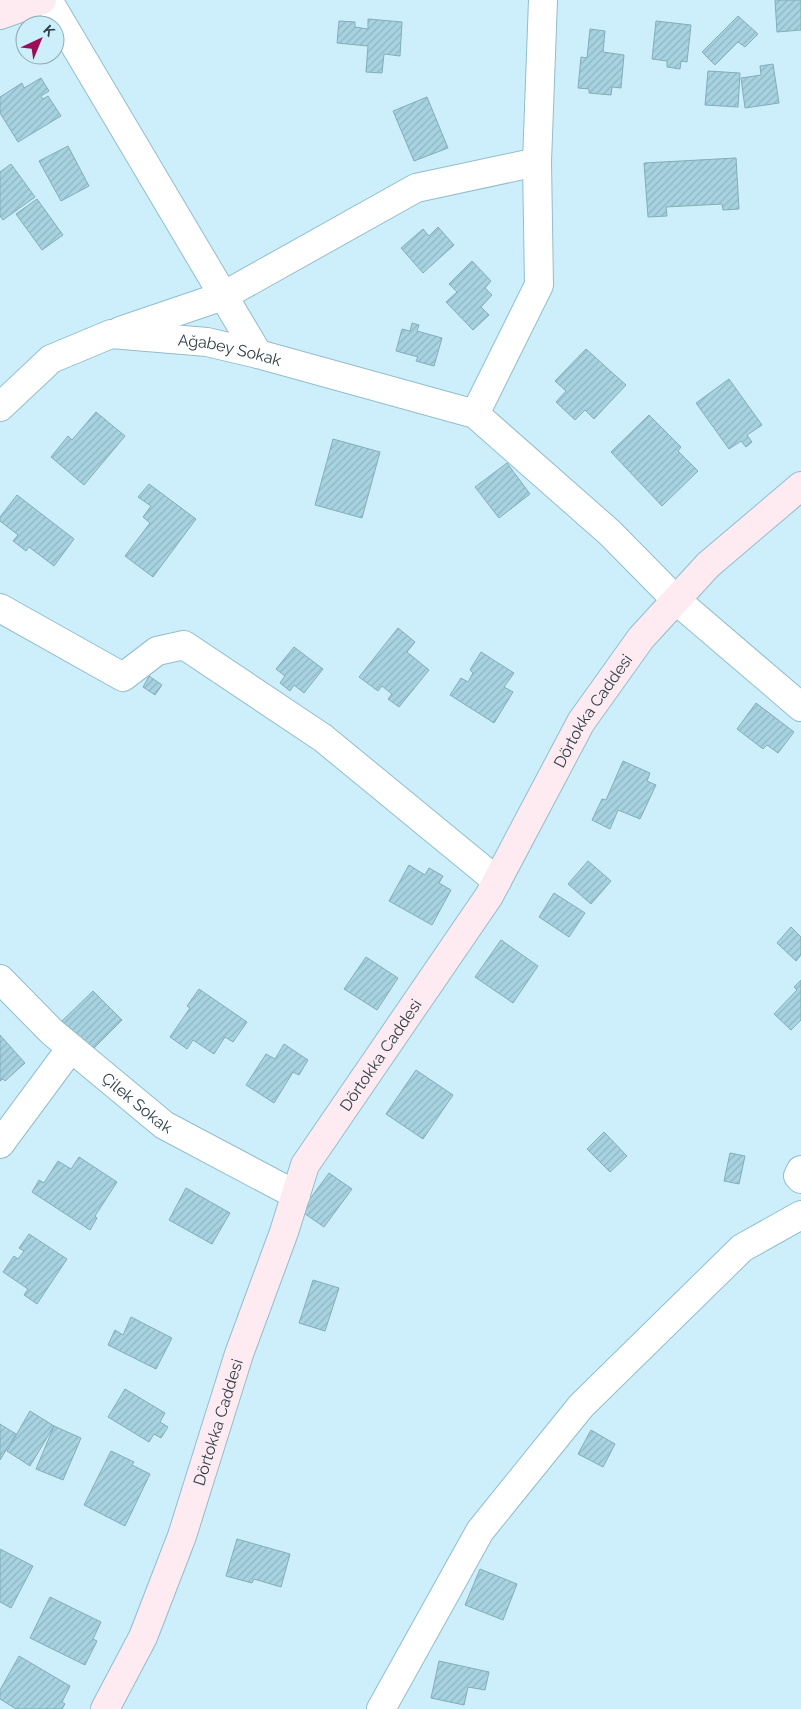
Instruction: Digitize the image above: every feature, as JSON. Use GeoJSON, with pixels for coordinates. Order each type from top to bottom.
{"type":"FeatureCollection","features":[{"type":"Feature","properties":{"kind":"street"},"geometry":{"type":"LineString","coordinates":[[0,15],[42,0]]}},
{"type":"Feature","properties":{"kind":"street"},"geometry":{"type":"LineString","coordinates":[[48,0],[258,354]]}},
{"type":"Feature","properties":{"kind":"street"},"geometry":{"type":"LineString","coordinates":[[543,0],[537,162],[539,285],[475,414],[610,533],[676,600],[801,707]]}},
{"type":"Feature","properties":{"kind":"street"},"geometry":{"type":"LineString","coordinates":[[111,334],[223,296],[416,188],[537,162]]}},
{"type":"Feature","properties":{"kind":"street","name":"Ağabey Sokak"},"geometry":{"type":"LineString","coordinates":[[0,407],[51,359],[111,334],[207,342],[258,354],[475,414]]}},
{"type":"Feature","properties":{"kind":"street","name":"Dörtokka Caddesi"},"geometry":{"type":"LineString","coordinates":[[105,1709],[143,1637],[182,1536],[239,1354],[296,1196],[305,1165],[488,896],[581,722],[641,638],[708,565],[801,486]]}},
{"type":"Feature","properties":{"kind":"street"},"geometry":{"type":"LineString","coordinates":[[0,608],[123,677],[157,651],[184,645],[323,738],[497,881]]}},
{"type":"Feature","properties":{"kind":"street","name":"Çilek Sokak"},"geometry":{"type":"LineString","coordinates":[[0,979],[52,1032],[164,1125],[296,1196]]}},
{"type":"Feature","properties":{"kind":"street"},"geometry":{"type":"LineString","coordinates":[[0,1144],[71,1048]]}},
{"type":"Feature","properties":{"kind":"street"},"geometry":{"type":"LineString","coordinates":[[801,1170],[798,1176],[801,1179]]}},
{"type":"Feature","properties":{"kind":"street"},"geometry":{"type":"LineString","coordinates":[[381,1709],[480,1530],[581,1406],[742,1248],[801,1215]]}},
{"type":"Feature","properties":{"kind":"building"},"geometry":{"type":"Polygon","coordinates":[[[775,0],[801,0],[801,30],[777,32],[775,0]]]}},
{"type":"Feature","properties":{"kind":"building"},"geometry":{"type":"Polygon","coordinates":[[[738,16],[758,34],[745,47],[738,42],[715,65],[702,52],[738,16]]]}},
{"type":"Feature","properties":{"kind":"building"},"geometry":{"type":"Polygon","coordinates":[[[368,19],[402,22],[400,56],[384,54],[382,73],[366,72],[368,46],[337,43],[339,21],[355,22],[355,27],[368,29],[368,19]]]}},
{"type":"Feature","properties":{"kind":"building"},"geometry":{"type":"Polygon","coordinates":[[[656,21],[691,25],[687,62],[681,61],[680,69],[667,67],[667,61],[652,59],[656,21]]]}},
{"type":"Feature","properties":{"kind":"building"},"geometry":{"type":"Polygon","coordinates":[[[590,29],[605,31],[603,52],[624,55],[621,88],[612,87],[611,95],[589,93],[589,89],[578,88],[581,57],[587,58],[590,29]]]}},
{"type":"Feature","properties":{"kind":"building"},"geometry":{"type":"Polygon","coordinates":[[[773,64],[779,103],[745,108],[741,78],[761,75],[760,66],[773,64]]]}},
{"type":"Feature","properties":{"kind":"building"},"geometry":{"type":"Polygon","coordinates":[[[708,71],[740,73],[738,107],[705,105],[708,71]]]}},
{"type":"Feature","properties":{"kind":"building"},"geometry":{"type":"Polygon","coordinates":[[[41,78],[49,91],[41,96],[43,99],[48,96],[61,116],[18,142],[0,113],[0,97],[22,83],[24,88],[41,78]]]}},
{"type":"Feature","properties":{"kind":"building"},"geometry":{"type":"Polygon","coordinates":[[[427,97],[448,148],[414,161],[393,111],[427,97]]]}},
{"type":"Feature","properties":{"kind":"building"},"geometry":{"type":"Polygon","coordinates":[[[68,146],[89,186],[61,201],[39,161],[68,146]]]}},
{"type":"Feature","properties":{"kind":"building"},"geometry":{"type":"Polygon","coordinates":[[[736,158],[739,209],[723,210],[722,204],[666,207],[667,216],[648,217],[644,163],[736,158]]]}},
{"type":"Feature","properties":{"kind":"building"},"geometry":{"type":"Polygon","coordinates":[[[11,164],[35,197],[3,220],[0,216],[0,172],[11,164]]]}},
{"type":"Feature","properties":{"kind":"building"},"geometry":{"type":"Polygon","coordinates":[[[37,199],[63,235],[42,250],[16,214],[37,199]]]}},
{"type":"Feature","properties":{"kind":"building"},"geometry":{"type":"Polygon","coordinates":[[[438,227],[454,245],[423,273],[401,248],[423,229],[429,236],[438,227]]]}},
{"type":"Feature","properties":{"kind":"building"},"geometry":{"type":"Polygon","coordinates":[[[472,261],[491,281],[485,288],[492,295],[481,307],[489,315],[473,330],[446,302],[457,292],[449,284],[472,261]]]}},
{"type":"Feature","properties":{"kind":"building"},"geometry":{"type":"Polygon","coordinates":[[[412,323],[419,325],[417,331],[442,338],[434,366],[416,361],[418,357],[396,351],[402,329],[410,331],[412,323]]]}},
{"type":"Feature","properties":{"kind":"building"},"geometry":{"type":"Polygon","coordinates":[[[586,349],[626,385],[594,419],[585,410],[575,420],[556,402],[566,391],[555,381],[586,349]]]}},
{"type":"Feature","properties":{"kind":"building"},"geometry":{"type":"Polygon","coordinates":[[[729,379],[762,425],[747,435],[752,442],[746,447],[741,441],[729,449],[696,403],[729,379]]]}},
{"type":"Feature","properties":{"kind":"building"},"geometry":{"type":"Polygon","coordinates":[[[96,412],[125,436],[84,485],[51,457],[68,436],[72,440],[96,412]]]}},
{"type":"Feature","properties":{"kind":"building"},"geometry":{"type":"Polygon","coordinates":[[[649,415],[681,447],[678,451],[698,471],[662,506],[611,452],[649,415]]]}},
{"type":"Feature","properties":{"kind":"building"},"geometry":{"type":"Polygon","coordinates":[[[333,439],[380,452],[362,518],[315,505],[333,439]]]}},
{"type":"Feature","properties":{"kind":"building"},"geometry":{"type":"Polygon","coordinates":[[[507,463],[530,494],[499,518],[475,487],[507,463]]]}},
{"type":"Feature","properties":{"kind":"building"},"geometry":{"type":"Polygon","coordinates":[[[149,484],[196,519],[153,577],[125,556],[150,523],[143,517],[151,506],[138,497],[149,484]]]}},
{"type":"Feature","properties":{"kind":"building"},"geometry":{"type":"Polygon","coordinates":[[[17,495],[74,539],[54,566],[29,547],[26,551],[13,541],[18,535],[0,521],[0,517],[17,495]]]}},
{"type":"Feature","properties":{"kind":"building"},"geometry":{"type":"Polygon","coordinates":[[[398,628],[415,642],[407,652],[429,670],[399,707],[388,699],[392,694],[382,686],[378,691],[359,677],[398,628]]]}},
{"type":"Feature","properties":{"kind":"building"},"geometry":{"type":"Polygon","coordinates":[[[294,647],[323,669],[304,693],[294,685],[290,691],[280,683],[285,676],[276,669],[294,647]]]}},
{"type":"Feature","properties":{"kind":"building"},"geometry":{"type":"Polygon","coordinates":[[[481,652],[514,673],[504,687],[513,692],[494,723],[450,695],[461,678],[468,682],[473,673],[470,670],[481,652]]]}},
{"type":"Feature","properties":{"kind":"building"},"geometry":{"type":"Polygon","coordinates":[[[149,676],[162,685],[155,695],[143,687],[149,676]]]}},
{"type":"Feature","properties":{"kind":"building"},"geometry":{"type":"Polygon","coordinates":[[[756,703],[794,732],[778,753],[767,745],[763,749],[737,729],[756,703]]]}},
{"type":"Feature","properties":{"kind":"building"},"geometry":{"type":"Polygon","coordinates":[[[623,761],[650,773],[647,781],[656,785],[640,819],[618,810],[610,829],[592,820],[602,799],[606,800],[623,761]]]}},
{"type":"Feature","properties":{"kind":"building"},"geometry":{"type":"Polygon","coordinates":[[[588,861],[611,881],[591,904],[568,884],[588,861]]]}},
{"type":"Feature","properties":{"kind":"building"},"geometry":{"type":"Polygon","coordinates":[[[409,865],[425,875],[429,868],[443,876],[439,883],[451,890],[432,925],[389,901],[409,865]]]}},
{"type":"Feature","properties":{"kind":"building"},"geometry":{"type":"Polygon","coordinates":[[[554,893],[585,913],[569,937],[539,917],[554,893]]]}},
{"type":"Feature","properties":{"kind":"building"},"geometry":{"type":"Polygon","coordinates":[[[791,927],[801,937],[801,955],[796,961],[777,943],[791,927]]]}},
{"type":"Feature","properties":{"kind":"building"},"geometry":{"type":"Polygon","coordinates":[[[501,940],[538,966],[513,1003],[475,977],[501,940]]]}},
{"type":"Feature","properties":{"kind":"building"},"geometry":{"type":"Polygon","coordinates":[[[366,957],[398,978],[377,1010],[344,989],[366,957]]]}},
{"type":"Feature","properties":{"kind":"building"},"geometry":{"type":"Polygon","coordinates":[[[801,980],[801,1020],[791,1030],[774,1014],[797,990],[794,987],[801,980]]]}},
{"type":"Feature","properties":{"kind":"building"},"geometry":{"type":"Polygon","coordinates":[[[199,989],[247,1022],[233,1042],[225,1037],[214,1054],[193,1040],[187,1049],[170,1037],[190,1008],[187,1006],[199,989]]]}},
{"type":"Feature","properties":{"kind":"building"},"geometry":{"type":"Polygon","coordinates":[[[93,991],[122,1020],[91,1051],[62,1021],[93,991]]]}},
{"type":"Feature","properties":{"kind":"building"},"geometry":{"type":"Polygon","coordinates":[[[0,1035],[25,1063],[5,1081],[3,1079],[0,1081],[0,1035]]]}},
{"type":"Feature","properties":{"kind":"building"},"geometry":{"type":"Polygon","coordinates":[[[284,1044],[308,1060],[299,1075],[293,1072],[274,1103],[246,1085],[266,1054],[275,1059],[284,1044]]]}},
{"type":"Feature","properties":{"kind":"building"},"geometry":{"type":"Polygon","coordinates":[[[416,1070],[453,1095],[423,1139],[386,1114],[416,1070]]]}},
{"type":"Feature","properties":{"kind":"building"},"geometry":{"type":"Polygon","coordinates":[[[604,1132],[627,1156],[610,1172],[587,1149],[604,1132]]]}},
{"type":"Feature","properties":{"kind":"building"},"geometry":{"type":"Polygon","coordinates":[[[730,1153],[745,1156],[739,1184],[724,1181],[730,1153]]]}},
{"type":"Feature","properties":{"kind":"building"},"geometry":{"type":"Polygon","coordinates":[[[79,1157],[117,1182],[95,1216],[97,1218],[90,1230],[32,1192],[39,1180],[44,1183],[58,1161],[71,1169],[79,1157]]]}},
{"type":"Feature","properties":{"kind":"building"},"geometry":{"type":"Polygon","coordinates":[[[329,1173],[352,1189],[324,1227],[301,1211],[329,1173]]]}},
{"type":"Feature","properties":{"kind":"building"},"geometry":{"type":"Polygon","coordinates":[[[186,1188],[230,1213],[212,1244],[169,1220],[186,1188]]]}},
{"type":"Feature","properties":{"kind":"building"},"geometry":{"type":"Polygon","coordinates":[[[29,1234],[67,1259],[37,1304],[24,1295],[28,1289],[3,1272],[14,1256],[18,1259],[24,1251],[19,1248],[29,1234]]]}},
{"type":"Feature","properties":{"kind":"building"},"geometry":{"type":"Polygon","coordinates":[[[313,1280],[339,1288],[325,1331],[299,1323],[313,1280]]]}},
{"type":"Feature","properties":{"kind":"building"},"geometry":{"type":"Polygon","coordinates":[[[131,1317],[172,1338],[156,1369],[108,1345],[115,1330],[123,1335],[131,1317]]]}},
{"type":"Feature","properties":{"kind":"building"},"geometry":{"type":"Polygon","coordinates":[[[125,1389],[165,1413],[160,1422],[168,1427],[161,1438],[154,1434],[149,1442],[108,1417],[125,1389]]]}},
{"type":"Feature","properties":{"kind":"building"},"geometry":{"type":"Polygon","coordinates":[[[30,1411],[54,1426],[30,1466],[7,1451],[30,1411]]]}},
{"type":"Feature","properties":{"kind":"building"},"geometry":{"type":"Polygon","coordinates":[[[0,1424],[16,1434],[0,1460],[0,1424]]]}},
{"type":"Feature","properties":{"kind":"building"},"geometry":{"type":"Polygon","coordinates":[[[54,1426],[81,1438],[63,1480],[36,1469],[54,1426]]]}},
{"type":"Feature","properties":{"kind":"building"},"geometry":{"type":"Polygon","coordinates":[[[591,1430],[615,1444],[603,1467],[578,1454],[591,1430]]]}},
{"type":"Feature","properties":{"kind":"building"},"geometry":{"type":"Polygon","coordinates":[[[111,1451],[134,1462],[132,1465],[150,1474],[125,1526],[84,1505],[111,1451]]]}},
{"type":"Feature","properties":{"kind":"building"},"geometry":{"type":"Polygon","coordinates":[[[237,1539],[290,1554],[281,1587],[254,1579],[252,1583],[226,1576],[237,1539]]]}},
{"type":"Feature","properties":{"kind":"building"},"geometry":{"type":"Polygon","coordinates":[[[0,1549],[33,1566],[11,1608],[0,1602],[0,1549]]]}},
{"type":"Feature","properties":{"kind":"building"},"geometry":{"type":"Polygon","coordinates":[[[480,1569],[517,1584],[503,1620],[465,1605],[480,1569]]]}},
{"type":"Feature","properties":{"kind":"building"},"geometry":{"type":"Polygon","coordinates":[[[50,1597],[101,1622],[93,1639],[97,1641],[85,1665],[30,1638],[50,1597]]]}},
{"type":"Feature","properties":{"kind":"building"},"geometry":{"type":"Polygon","coordinates":[[[19,1656],[70,1686],[62,1702],[65,1704],[62,1709],[16,1709],[0,1699],[0,1690],[19,1656]]]}},
{"type":"Feature","properties":{"kind":"building"},"geometry":{"type":"Polygon","coordinates":[[[439,1661],[489,1672],[485,1690],[468,1687],[464,1705],[431,1698],[439,1661]]]}}]}
